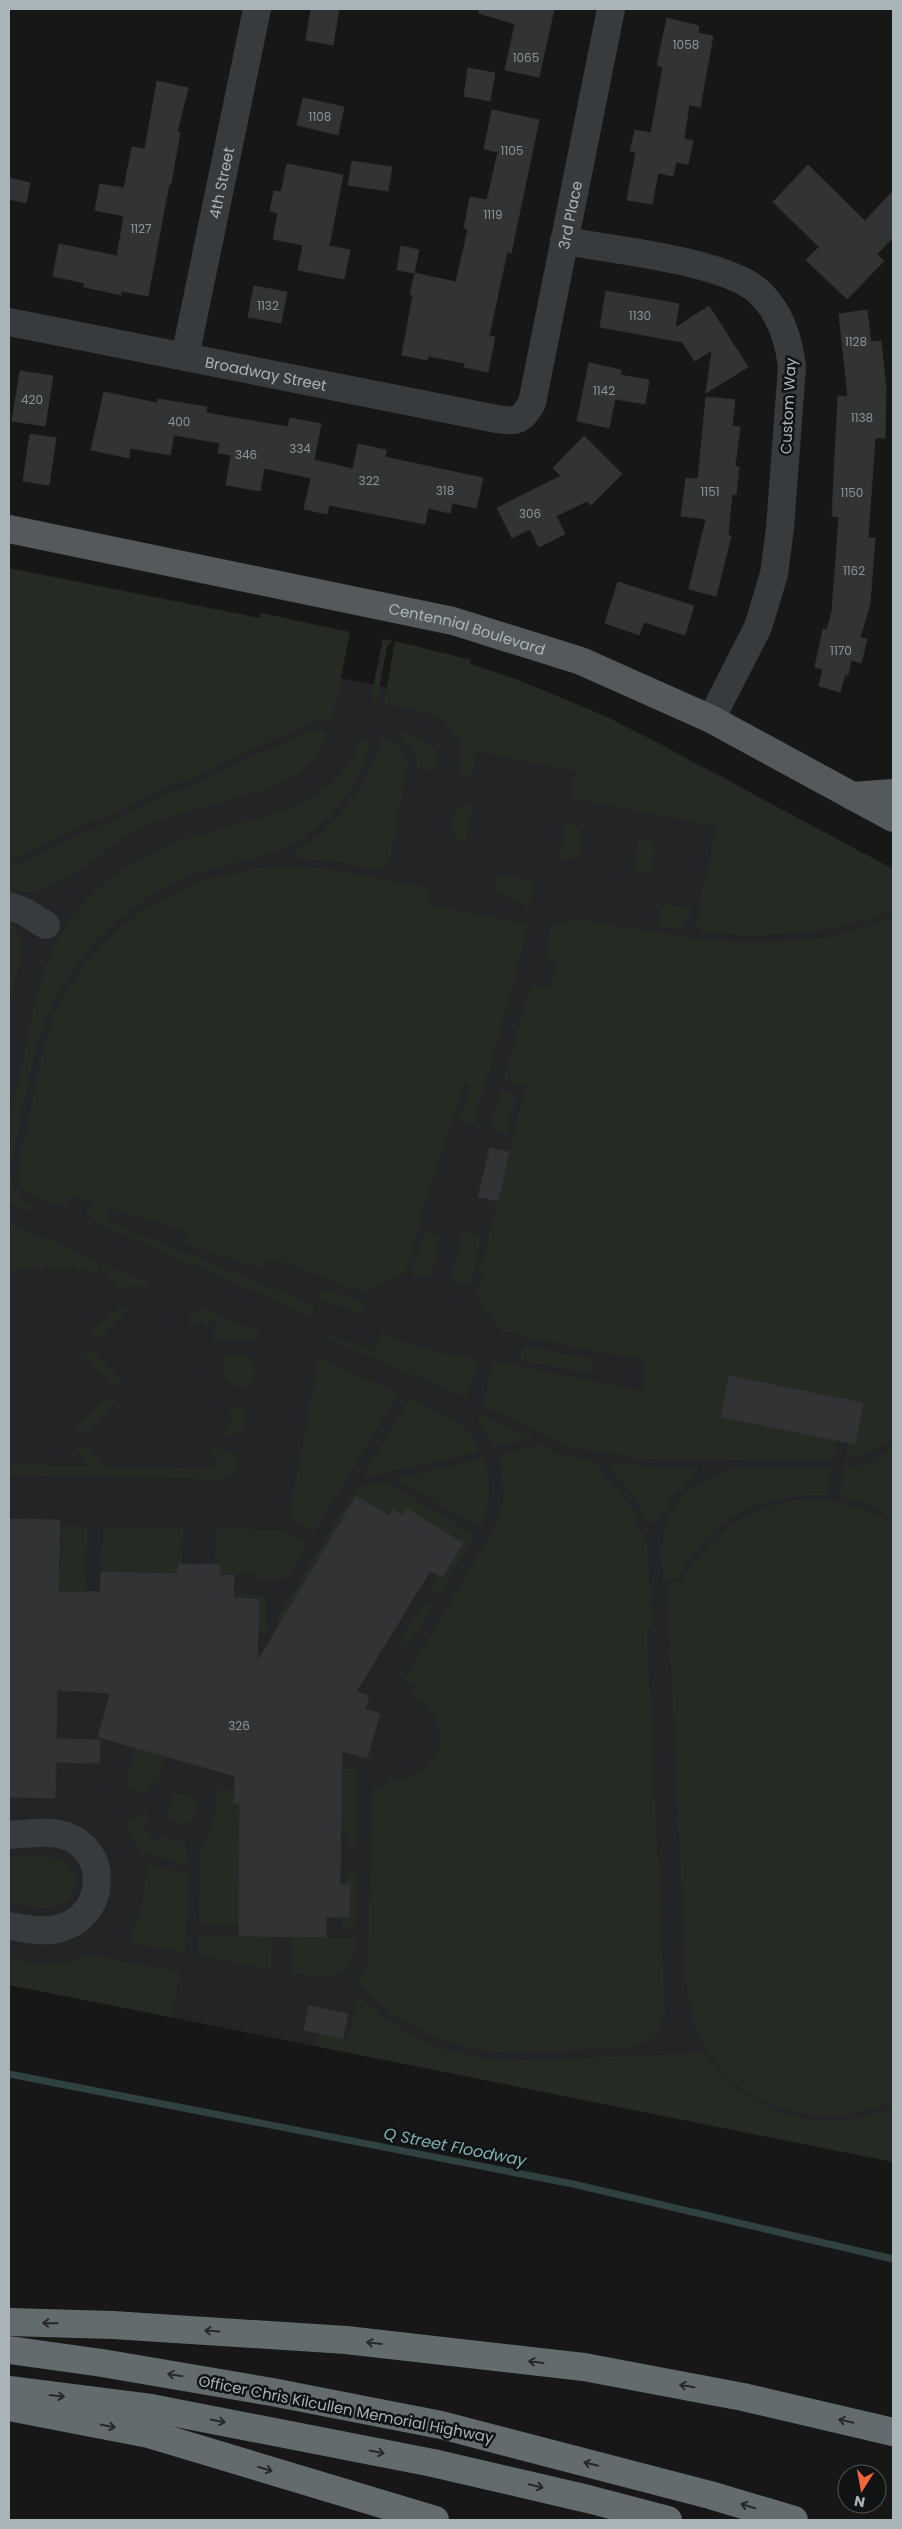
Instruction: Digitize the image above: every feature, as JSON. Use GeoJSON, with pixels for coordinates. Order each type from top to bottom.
{"type":"FeatureCollection","features":[{"type":"Feature","properties":{"kind":"highway"},"geometry":{"type":"LineString","coordinates":[[9,2322],[113,2325],[346,2340],[584,2367],[743,2397],[893,2432]]}},
{"type":"Feature","properties":{"kind":"highway","name":"Officer Chris Kilcullen Memorial Highway"},"geometry":{"type":"LineString","coordinates":[[9,2350],[102,2363],[272,2392],[441,2426],[710,2495],[794,2520]]}},
{"type":"Feature","properties":{"kind":"highway"},"geometry":{"type":"LineString","coordinates":[[9,2390],[151,2408],[433,2463],[588,2499],[668,2520]]}},
{"type":"Feature","properties":{"kind":"highway"},"geometry":{"type":"LineString","coordinates":[[9,2407],[149,2434],[435,2520]]}},
{"type":"Feature","properties":{"kind":"main road","name":"Centennial Boulevard"},"geometry":{"type":"LineString","coordinates":[[9,529],[453,621],[581,661],[711,719],[893,818]]}},
{"type":"Feature","properties":{"kind":"main road"},"geometry":{"type":"LineString","coordinates":[[852,796],[893,793]]}},
{"type":"Feature","properties":{"kind":"street","name":"4th Street"},"geometry":{"type":"LineString","coordinates":[[185,357],[257,9]]}},
{"type":"Feature","properties":{"kind":"street","name":"3rd Place"},"geometry":{"type":"LineString","coordinates":[[523,417],[532,404],[610,9]]}},
{"type":"Feature","properties":{"kind":"street","name":"Custom Way"},"geometry":{"type":"LineString","coordinates":[[564,240],[694,264],[724,272],[758,291],[778,317],[789,344],[792,367],[780,528],[774,574],[758,627],[711,719]]}},
{"type":"Feature","properties":{"kind":"street","name":"Broadway Street"},"geometry":{"type":"LineString","coordinates":[[9,322],[512,422],[523,417]]}},
{"type":"Feature","properties":{"kind":"street"},"geometry":{"type":"LineString","coordinates":[[9,906],[23,911],[46,925]]}},
{"type":"Feature","properties":{"kind":"street"},"geometry":{"type":"LineString","coordinates":[[9,1834],[49,1833],[67,1836],[89,1854],[95,1864],[97,1884],[95,1899],[86,1912],[76,1921],[63,1927],[35,1931],[9,1926]]}},
{"type":"Feature","properties":{"kind":"shaded area"},"geometry":{"type":"Polygon","coordinates":[[[9,568],[341,678],[410,692],[518,680],[605,716],[661,744],[893,869],[893,2162],[9,1985],[9,568]]]}},
{"type":"Feature","properties":{"kind":"shaded area"},"geometry":{"type":"Polygon","coordinates":[[[9,568],[260,618],[261,613],[350,632],[332,722],[318,720],[9,860],[9,568]]]}},
{"type":"Feature","properties":{"kind":"shaded area"},"geometry":{"type":"Polygon","coordinates":[[[383,639],[393,641],[387,646],[377,702],[371,696],[383,639]]]}},
{"type":"Feature","properties":{"kind":"shaded area"},"geometry":{"type":"Polygon","coordinates":[[[395,641],[471,660],[470,664],[518,680],[605,716],[893,869],[893,910],[846,925],[799,933],[750,935],[701,932],[696,924],[716,826],[571,798],[576,771],[476,751],[471,776],[462,776],[460,769],[460,746],[448,726],[440,719],[429,714],[384,704],[395,641]]]}},
{"type":"Feature","properties":{"kind":"shaded area"},"geometry":{"type":"Polygon","coordinates":[[[313,729],[329,733],[310,761],[284,782],[154,823],[136,831],[76,872],[45,888],[28,892],[9,891],[11,866],[313,729]]]}},
{"type":"Feature","properties":{"kind":"shaded area"},"geometry":{"type":"Polygon","coordinates":[[[396,732],[419,739],[433,748],[437,754],[438,761],[434,770],[417,769],[417,762],[413,752],[396,732]]]}},
{"type":"Feature","properties":{"kind":"shaded area"},"geometry":{"type":"Polygon","coordinates":[[[380,737],[398,746],[408,762],[389,862],[377,870],[333,861],[298,858],[294,852],[325,830],[350,804],[369,773],[376,756],[380,737]]]}},
{"type":"Feature","properties":{"kind":"shaded area"},"geometry":{"type":"Polygon","coordinates":[[[362,739],[371,742],[357,778],[335,810],[306,836],[290,846],[272,853],[204,871],[162,889],[130,910],[102,934],[78,962],[63,984],[41,1032],[27,1083],[12,1161],[9,1161],[8,1147],[11,1116],[39,986],[59,937],[80,908],[93,894],[120,872],[151,853],[194,837],[278,812],[305,801],[328,786],[348,765],[362,739]]]}},
{"type":"Feature","properties":{"kind":"shaded area"},"geometry":{"type":"Polygon","coordinates":[[[464,805],[473,806],[467,840],[462,841],[453,832],[452,824],[456,810],[464,805]]]}},
{"type":"Feature","properties":{"kind":"shaded area"},"geometry":{"type":"Polygon","coordinates":[[[568,823],[578,828],[582,841],[577,857],[567,861],[559,858],[565,826],[568,823]]]}},
{"type":"Feature","properties":{"kind":"shaded area"},"geometry":{"type":"Polygon","coordinates":[[[642,837],[653,844],[656,856],[651,869],[638,876],[634,872],[639,840],[642,837]]]}},
{"type":"Feature","properties":{"kind":"shaded area"},"geometry":{"type":"Polygon","coordinates":[[[289,866],[334,870],[423,887],[430,891],[429,905],[527,924],[514,980],[473,1126],[459,1122],[470,1085],[464,1082],[434,1178],[432,1178],[406,1272],[364,1293],[275,1259],[274,1261],[265,1259],[261,1269],[184,1243],[187,1232],[111,1208],[106,1220],[314,1305],[311,1316],[94,1222],[95,1218],[86,1214],[91,1201],[71,1195],[67,1206],[58,1202],[56,1206],[38,1198],[23,1188],[18,1177],[38,1076],[49,1032],[71,986],[93,955],[118,929],[147,908],[179,890],[214,878],[250,870],[289,866]]]}},
{"type":"Feature","properties":{"kind":"shaded area"},"geometry":{"type":"Polygon","coordinates":[[[502,875],[535,881],[529,910],[515,899],[495,892],[497,879],[502,875]]]}},
{"type":"Feature","properties":{"kind":"shaded area"},"geometry":{"type":"Polygon","coordinates":[[[665,904],[691,908],[685,927],[679,929],[658,925],[662,908],[665,904]]]}},
{"type":"Feature","properties":{"kind":"shaded area"},"geometry":{"type":"Polygon","coordinates":[[[893,918],[893,1437],[872,1452],[846,1459],[849,1442],[855,1443],[863,1403],[730,1376],[722,1417],[837,1440],[833,1460],[639,1459],[561,1445],[542,1432],[483,1407],[492,1361],[642,1391],[647,1362],[637,1358],[525,1338],[526,1335],[500,1330],[477,1297],[483,1273],[480,1272],[526,1086],[504,1080],[531,984],[550,988],[557,960],[546,956],[552,925],[569,921],[584,921],[617,926],[619,929],[621,926],[691,938],[758,943],[824,937],[893,918]]]}},
{"type":"Feature","properties":{"kind":"shaded area"},"geometry":{"type":"Polygon","coordinates":[[[9,920],[16,929],[20,949],[9,1005],[9,920]]]}},
{"type":"Feature","properties":{"kind":"shaded area"},"geometry":{"type":"Polygon","coordinates":[[[500,1090],[516,1094],[506,1134],[490,1130],[500,1090]]]}},
{"type":"Feature","properties":{"kind":"shaded area"},"geometry":{"type":"Polygon","coordinates":[[[9,1169],[14,1190],[22,1199],[35,1206],[27,1212],[9,1201],[9,1169]]]}},
{"type":"Feature","properties":{"kind":"shaded area"},"geometry":{"type":"Polygon","coordinates":[[[9,1222],[101,1263],[94,1273],[87,1267],[80,1273],[73,1266],[67,1272],[60,1265],[53,1272],[47,1265],[40,1272],[34,1265],[26,1272],[20,1266],[13,1273],[9,1268],[9,1222]]]}},
{"type":"Feature","properties":{"kind":"shaded area"},"geometry":{"type":"Polygon","coordinates":[[[425,1232],[440,1235],[430,1278],[412,1275],[425,1232]]]}},
{"type":"Feature","properties":{"kind":"shaded area"},"geometry":{"type":"Polygon","coordinates":[[[462,1232],[481,1236],[469,1286],[451,1282],[462,1232]]]}},
{"type":"Feature","properties":{"kind":"shaded area"},"geometry":{"type":"Polygon","coordinates":[[[102,1263],[148,1283],[149,1287],[120,1288],[101,1268],[102,1263]]]}},
{"type":"Feature","properties":{"kind":"shaded area"},"geometry":{"type":"Polygon","coordinates":[[[323,1289],[363,1302],[361,1314],[319,1299],[323,1289]]]}},
{"type":"Feature","properties":{"kind":"shaded area"},"geometry":{"type":"Polygon","coordinates":[[[121,1306],[126,1306],[128,1310],[100,1337],[91,1337],[91,1333],[121,1306]]]}},
{"type":"Feature","properties":{"kind":"shaded area"},"geometry":{"type":"Polygon","coordinates":[[[203,1308],[256,1330],[258,1337],[252,1341],[213,1340],[211,1336],[220,1328],[213,1320],[206,1327],[200,1320],[193,1326],[187,1320],[203,1308]]]}},
{"type":"Feature","properties":{"kind":"shaded area"},"geometry":{"type":"Polygon","coordinates":[[[382,1332],[421,1348],[477,1359],[468,1398],[327,1339],[329,1334],[374,1352],[382,1332]]]}},
{"type":"Feature","properties":{"kind":"shaded area"},"geometry":{"type":"Polygon","coordinates":[[[523,1346],[593,1359],[590,1373],[520,1360],[523,1346]]]}},
{"type":"Feature","properties":{"kind":"shaded area"},"geometry":{"type":"Polygon","coordinates":[[[87,1352],[95,1353],[121,1381],[121,1384],[113,1385],[85,1356],[87,1352]]]}},
{"type":"Feature","properties":{"kind":"shaded area"},"geometry":{"type":"Polygon","coordinates":[[[228,1355],[248,1356],[254,1362],[255,1370],[249,1385],[237,1387],[230,1384],[221,1375],[227,1368],[223,1359],[228,1355]]]}},
{"type":"Feature","properties":{"kind":"shaded area"},"geometry":{"type":"Polygon","coordinates":[[[319,1358],[399,1393],[314,1532],[289,1517],[319,1358]]]}},
{"type":"Feature","properties":{"kind":"shaded area"},"geometry":{"type":"Polygon","coordinates":[[[410,1398],[451,1418],[467,1432],[481,1451],[362,1478],[410,1398]]]}},
{"type":"Feature","properties":{"kind":"shaded area"},"geometry":{"type":"Polygon","coordinates":[[[106,1399],[114,1400],[115,1403],[87,1431],[78,1431],[77,1427],[106,1399]]]}},
{"type":"Feature","properties":{"kind":"shaded area"},"geometry":{"type":"Polygon","coordinates":[[[240,1404],[247,1407],[244,1427],[234,1435],[225,1435],[224,1431],[233,1422],[227,1415],[240,1404]]]}},
{"type":"Feature","properties":{"kind":"shaded area"},"geometry":{"type":"Polygon","coordinates":[[[479,1414],[533,1438],[495,1446],[478,1420],[479,1414]]]}},
{"type":"Feature","properties":{"kind":"shaded area"},"geometry":{"type":"Polygon","coordinates":[[[543,1445],[559,1455],[592,1460],[597,1464],[633,1510],[647,1546],[652,1620],[647,1637],[665,2014],[655,2037],[635,2047],[512,2053],[470,2048],[431,2036],[406,2023],[393,2015],[357,1983],[365,1970],[368,1960],[372,1788],[387,1788],[387,1779],[406,1778],[421,1772],[432,1761],[439,1748],[440,1734],[437,1720],[427,1707],[411,1696],[415,1687],[404,1680],[496,1526],[504,1495],[503,1477],[498,1455],[543,1445]]]}},
{"type":"Feature","properties":{"kind":"shaded area"},"geometry":{"type":"Polygon","coordinates":[[[78,1446],[85,1447],[105,1467],[211,1469],[219,1462],[210,1452],[214,1449],[226,1450],[235,1454],[236,1467],[229,1477],[221,1479],[9,1475],[9,1465],[91,1466],[76,1449],[78,1446]]]}},
{"type":"Feature","properties":{"kind":"shaded area"},"geometry":{"type":"Polygon","coordinates":[[[893,1448],[893,1519],[863,1503],[839,1497],[844,1468],[863,1465],[893,1448]]]}},
{"type":"Feature","properties":{"kind":"shaded area"},"geometry":{"type":"Polygon","coordinates":[[[484,1458],[487,1467],[489,1494],[486,1511],[479,1528],[397,1479],[484,1458]]]}},
{"type":"Feature","properties":{"kind":"shaded area"},"geometry":{"type":"Polygon","coordinates":[[[616,1463],[650,1467],[697,1468],[697,1473],[672,1497],[659,1522],[648,1522],[632,1493],[611,1470],[616,1463]]]}},
{"type":"Feature","properties":{"kind":"shaded area"},"geometry":{"type":"Polygon","coordinates":[[[739,1468],[831,1468],[826,1495],[779,1499],[758,1505],[738,1514],[705,1540],[678,1579],[663,1581],[663,1537],[666,1523],[672,1511],[689,1490],[712,1476],[739,1468]]]}},
{"type":"Feature","properties":{"kind":"shaded area"},"geometry":{"type":"Polygon","coordinates":[[[385,1481],[475,1535],[439,1595],[431,1590],[462,1543],[407,1510],[403,1516],[393,1510],[278,1633],[279,1615],[356,1488],[385,1481]]]}},
{"type":"Feature","properties":{"kind":"shaded area"},"geometry":{"type":"Polygon","coordinates":[[[812,1499],[854,1506],[884,1518],[893,1524],[893,2101],[867,2110],[840,2115],[813,2115],[786,2110],[762,2101],[739,2086],[720,2068],[704,2044],[694,2021],[686,1981],[667,1583],[683,1581],[707,1547],[736,1522],[752,1513],[771,1506],[790,1501],[812,1499]]]}},
{"type":"Feature","properties":{"kind":"shaded area"},"geometry":{"type":"Polygon","coordinates":[[[59,1526],[87,1527],[86,1592],[58,1592],[59,1526]]]}},
{"type":"Feature","properties":{"kind":"shaded area"},"geometry":{"type":"Polygon","coordinates":[[[103,1527],[183,1528],[182,1564],[179,1576],[102,1572],[103,1527]]]}},
{"type":"Feature","properties":{"kind":"shaded area"},"geometry":{"type":"Polygon","coordinates":[[[216,1529],[285,1530],[307,1543],[286,1579],[258,1579],[258,1574],[220,1573],[215,1565],[216,1529]]]}},
{"type":"Feature","properties":{"kind":"shaded area"},"geometry":{"type":"Polygon","coordinates":[[[233,1594],[266,1595],[266,1632],[258,1631],[259,1599],[233,1598],[233,1594]]]}},
{"type":"Feature","properties":{"kind":"shaded area"},"geometry":{"type":"Polygon","coordinates":[[[425,1601],[433,1605],[406,1648],[399,1644],[425,1601]]]}},
{"type":"Feature","properties":{"kind":"shaded area"},"geometry":{"type":"Polygon","coordinates":[[[136,1748],[165,1756],[158,1784],[152,1782],[149,1794],[125,1787],[136,1748]]]}},
{"type":"Feature","properties":{"kind":"shaded area"},"geometry":{"type":"Polygon","coordinates":[[[342,1769],[358,1769],[357,1846],[347,1846],[347,1834],[341,1833],[342,1769]]]}},
{"type":"Feature","properties":{"kind":"shaded area"},"geometry":{"type":"Polygon","coordinates":[[[218,1790],[235,1790],[234,1804],[240,1804],[239,1926],[199,1924],[200,1851],[203,1841],[206,1841],[218,1802],[215,1801],[218,1790]]]}},
{"type":"Feature","properties":{"kind":"shaded area"},"geometry":{"type":"Polygon","coordinates":[[[174,1793],[192,1795],[191,1798],[198,1800],[191,1824],[173,1822],[174,1819],[167,1817],[174,1793]]]}},
{"type":"Feature","properties":{"kind":"shaded area"},"geometry":{"type":"Polygon","coordinates":[[[143,1812],[148,1814],[143,1830],[151,1833],[150,1838],[161,1841],[163,1836],[185,1843],[186,1865],[141,1852],[126,1824],[143,1812]]]}},
{"type":"Feature","properties":{"kind":"shaded area"},"geometry":{"type":"Polygon","coordinates":[[[9,1856],[48,1856],[64,1863],[71,1869],[75,1878],[71,1896],[58,1906],[42,1908],[9,1901],[9,1856]]]}},
{"type":"Feature","properties":{"kind":"shaded area"},"geometry":{"type":"Polygon","coordinates":[[[150,1864],[187,1875],[186,1941],[182,1944],[186,1947],[185,1952],[135,1943],[130,1934],[142,1906],[146,1876],[150,1864]]]}},
{"type":"Feature","properties":{"kind":"shaded area"},"geometry":{"type":"Polygon","coordinates":[[[346,1871],[356,1871],[355,1928],[342,1928],[342,1917],[349,1917],[350,1886],[345,1885],[346,1871]]]}},
{"type":"Feature","properties":{"kind":"shaded area"},"geometry":{"type":"Polygon","coordinates":[[[198,1935],[272,1936],[271,1969],[198,1955],[198,1935]]]}},
{"type":"Feature","properties":{"kind":"shaded area"},"geometry":{"type":"Polygon","coordinates":[[[291,1937],[355,1938],[353,1952],[344,1970],[336,1975],[317,1977],[293,1973],[291,1937]]]}},
{"type":"Feature","properties":{"kind":"shaded area"},"geometry":{"type":"Polygon","coordinates":[[[88,1955],[180,1972],[172,2017],[9,1985],[9,1958],[39,1964],[64,1962],[66,1965],[88,1955]]]}},
{"type":"Feature","properties":{"kind":"shaded area"},"geometry":{"type":"Polygon","coordinates":[[[357,1996],[382,2016],[411,2035],[445,2050],[478,2058],[511,2061],[705,2053],[721,2074],[741,2092],[764,2106],[789,2115],[815,2121],[842,2121],[868,2116],[893,2105],[893,2162],[317,2046],[320,2034],[349,2037],[357,1996]]]}},
{"type":"Feature","properties":{"kind":"building"},"geometry":{"type":"Polygon","coordinates":[[[311,9],[339,9],[333,45],[306,40],[311,9]]]}},
{"type":"Feature","properties":{"kind":"building"},"geometry":{"type":"Polygon","coordinates":[[[479,9],[554,9],[539,77],[505,70],[515,24],[479,13],[479,9]]]}},
{"type":"Feature","properties":{"kind":"building"},"geometry":{"type":"Polygon","coordinates":[[[667,18],[699,26],[698,33],[713,36],[700,107],[689,105],[684,139],[693,141],[688,164],[676,162],[673,176],[658,173],[652,204],[627,200],[636,152],[630,151],[635,130],[651,133],[663,67],[657,65],[667,18]]]}},
{"type":"Feature","properties":{"kind":"building"},"geometry":{"type":"Polygon","coordinates":[[[468,68],[495,73],[490,101],[464,96],[468,68]]]}},
{"type":"Feature","properties":{"kind":"building"},"geometry":{"type":"Polygon","coordinates":[[[157,81],[188,88],[177,132],[180,132],[171,184],[169,184],[148,296],[121,291],[121,295],[84,287],[84,283],[53,276],[59,244],[117,256],[124,216],[95,210],[100,184],[124,188],[132,147],[145,149],[157,81]]]}},
{"type":"Feature","properties":{"kind":"building"},"geometry":{"type":"Polygon","coordinates":[[[303,98],[344,107],[338,135],[297,125],[303,98]]]}},
{"type":"Feature","properties":{"kind":"building"},"geometry":{"type":"Polygon","coordinates":[[[492,110],[539,120],[511,253],[507,252],[489,336],[495,337],[488,372],[464,367],[465,363],[428,356],[427,360],[402,355],[415,273],[456,282],[468,229],[464,228],[470,197],[487,200],[498,152],[484,149],[492,110]]]}},
{"type":"Feature","properties":{"kind":"building"},"geometry":{"type":"Polygon","coordinates":[[[352,161],[392,167],[388,191],[348,185],[352,161]]]}},
{"type":"Feature","properties":{"kind":"building"},"geometry":{"type":"Polygon","coordinates":[[[287,164],[343,175],[329,246],[350,250],[344,279],[298,270],[303,245],[273,239],[278,213],[270,211],[274,191],[281,192],[287,164]]]}},
{"type":"Feature","properties":{"kind":"building"},"geometry":{"type":"Polygon","coordinates":[[[808,165],[865,221],[893,191],[893,237],[877,254],[884,261],[847,299],[806,260],[819,247],[773,202],[808,165]]]}},
{"type":"Feature","properties":{"kind":"building"},"geometry":{"type":"Polygon","coordinates":[[[9,178],[30,183],[26,203],[9,199],[9,178]]]}},
{"type":"Feature","properties":{"kind":"building"},"geometry":{"type":"Polygon","coordinates":[[[401,246],[419,250],[414,273],[397,270],[401,246]]]}},
{"type":"Feature","properties":{"kind":"building"},"geometry":{"type":"Polygon","coordinates":[[[254,286],[287,292],[281,323],[248,317],[254,286]]]}},
{"type":"Feature","properties":{"kind":"building"},"geometry":{"type":"Polygon","coordinates":[[[606,291],[679,304],[675,328],[709,306],[748,367],[706,393],[712,350],[695,361],[682,342],[600,327],[606,291]]]}},
{"type":"Feature","properties":{"kind":"building"},"geometry":{"type":"Polygon","coordinates":[[[867,310],[871,342],[881,341],[886,388],[885,438],[875,438],[868,538],[875,538],[870,604],[860,638],[867,639],[861,663],[851,660],[848,675],[845,674],[840,692],[819,686],[823,669],[815,667],[823,629],[827,630],[832,611],[839,517],[832,516],[838,396],[848,397],[839,314],[867,310]]]}},
{"type":"Feature","properties":{"kind":"building"},"geometry":{"type":"Polygon","coordinates":[[[589,363],[621,370],[620,375],[649,380],[645,404],[615,399],[609,428],[577,421],[589,363]]]}},
{"type":"Feature","properties":{"kind":"building"},"geometry":{"type":"Polygon","coordinates":[[[20,371],[53,376],[45,426],[12,421],[20,371]]]}},
{"type":"Feature","properties":{"kind":"building"},"geometry":{"type":"Polygon","coordinates":[[[104,392],[157,403],[158,399],[207,407],[206,413],[288,427],[290,418],[321,424],[314,460],[353,469],[358,444],[386,450],[385,457],[483,478],[476,508],[452,503],[450,513],[428,508],[425,524],[329,505],[327,514],[304,509],[311,478],[264,468],[260,491],[226,485],[231,455],[218,453],[220,443],[174,435],[170,455],[130,448],[129,458],[91,450],[104,392]]]}},
{"type":"Feature","properties":{"kind":"building"},"geometry":{"type":"Polygon","coordinates":[[[706,397],[735,400],[732,426],[740,427],[735,466],[739,467],[736,495],[732,494],[728,535],[731,536],[716,596],[689,589],[706,519],[681,516],[686,478],[698,479],[706,397]]]}},
{"type":"Feature","properties":{"kind":"building"},"geometry":{"type":"Polygon","coordinates":[[[30,434],[56,438],[49,485],[23,481],[30,434]]]}},
{"type":"Feature","properties":{"kind":"building"},"geometry":{"type":"Polygon","coordinates":[[[584,436],[622,474],[591,505],[587,501],[556,516],[565,534],[539,547],[530,529],[512,538],[497,508],[561,476],[553,468],[584,436]]]}},
{"type":"Feature","properties":{"kind":"building"},"geometry":{"type":"Polygon","coordinates":[[[618,582],[694,606],[685,635],[644,622],[639,635],[605,623],[618,582]]]}},
{"type":"Feature","properties":{"kind":"building"},"geometry":{"type":"Polygon","coordinates":[[[490,1148],[509,1152],[498,1201],[478,1197],[490,1148]]]}},
{"type":"Feature","properties":{"kind":"building"},"geometry":{"type":"Polygon","coordinates":[[[729,1376],[863,1403],[855,1444],[721,1417],[729,1376]]]}},
{"type":"Feature","properties":{"kind":"building"},"geometry":{"type":"Polygon","coordinates":[[[356,1496],[390,1516],[393,1510],[403,1516],[407,1509],[463,1543],[442,1577],[430,1571],[356,1692],[369,1696],[365,1709],[380,1714],[367,1758],[342,1751],[340,1885],[350,1885],[349,1917],[326,1917],[326,1937],[239,1936],[240,1804],[234,1804],[235,1776],[98,1737],[110,1693],[57,1690],[56,1739],[100,1740],[99,1763],[56,1762],[55,1798],[9,1797],[9,1519],[60,1520],[58,1592],[100,1592],[101,1572],[177,1574],[179,1564],[220,1565],[220,1575],[234,1575],[233,1598],[259,1599],[257,1662],[356,1496]]]}},
{"type":"Feature","properties":{"kind":"building"},"geometry":{"type":"Polygon","coordinates":[[[309,2006],[348,2014],[343,2038],[304,2030],[309,2006]]]}},
{"type":"Feature","properties":{"kind":"waterway","name":"Q Street Floodway"},"geometry":{"type":"LineString","coordinates":[[9,2074],[573,2184],[893,2259]]}}]}
